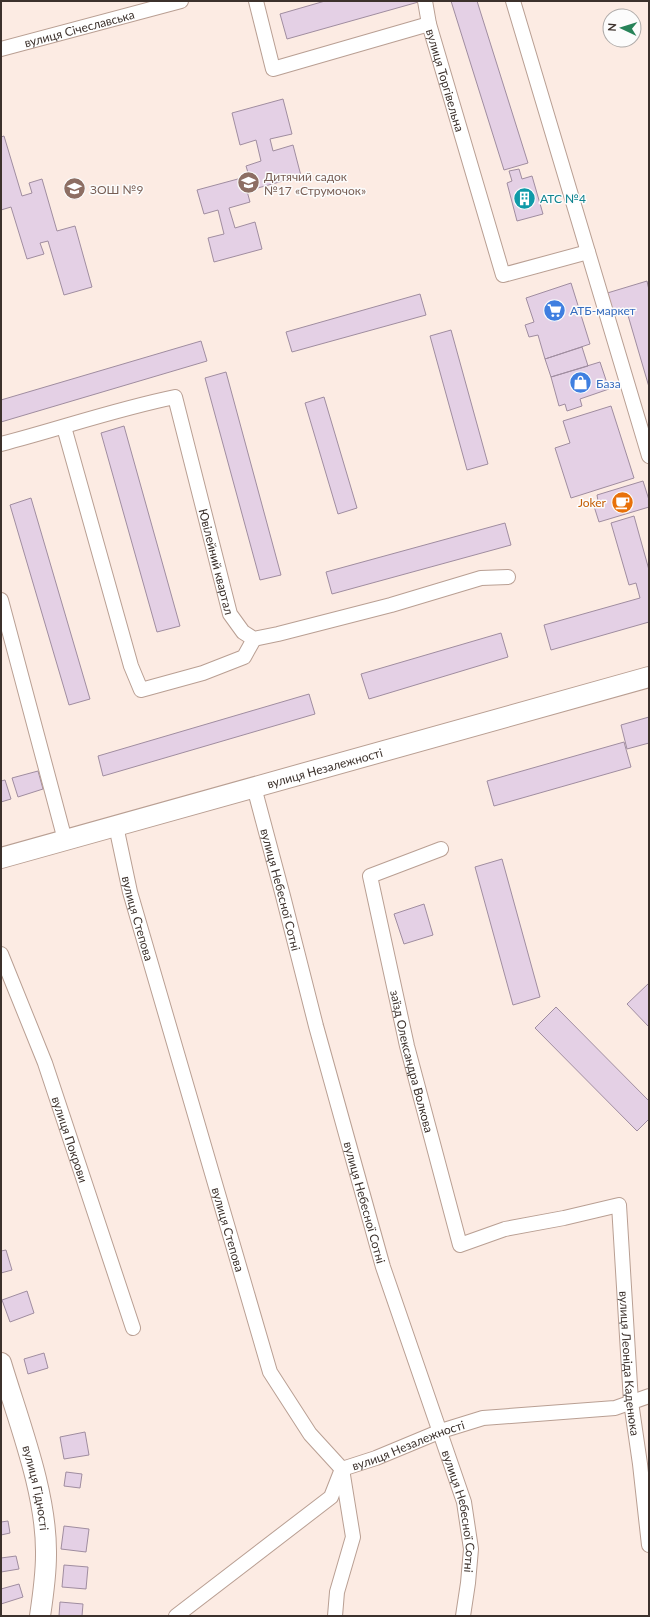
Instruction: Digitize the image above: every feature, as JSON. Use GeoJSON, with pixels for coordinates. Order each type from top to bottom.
{"type":"FeatureCollection","features":[{"type":"Feature","properties":{"kind":"main road","name":"вулиця Незалежності"},"geometry":{"type":"LineString","coordinates":[[1,858],[649,677]]}},
{"type":"Feature","properties":{"kind":"main road","name":"вулиця Гідності"},"geometry":{"type":"LineString","coordinates":[[1,1363],[31,1462],[42,1508],[46,1555],[40,1616]]}},
{"type":"Feature","properties":{"kind":"street","name":"вулиця Січеславська"},"geometry":{"type":"LineString","coordinates":[[1,49],[182,1]]}},
{"type":"Feature","properties":{"kind":"street","name":"вулиця Торгівельна"},"geometry":{"type":"LineString","coordinates":[[256,1],[273,69],[429,24],[503,275],[588,252]]}},
{"type":"Feature","properties":{"kind":"street"},"geometry":{"type":"LineString","coordinates":[[425,1],[429,24]]}},
{"type":"Feature","properties":{"kind":"street"},"geometry":{"type":"LineString","coordinates":[[513,1],[649,456]]}},
{"type":"Feature","properties":{"kind":"street","name":"Ювілейний квартал"},"geometry":{"type":"LineString","coordinates":[[1,444],[139,405],[175,397],[230,614],[243,632],[254,639]]}},
{"type":"Feature","properties":{"kind":"street"},"geometry":{"type":"LineString","coordinates":[[64,427],[131,666],[141,690],[202,673],[244,657],[254,639],[391,605],[481,578],[508,577]]}},
{"type":"Feature","properties":{"kind":"street"},"geometry":{"type":"LineString","coordinates":[[1,600],[65,840]]}},
{"type":"Feature","properties":{"kind":"street","name":"вулиця Небесної Сотні"},"geometry":{"type":"LineString","coordinates":[[254,787],[284,896],[316,1026],[383,1267],[441,1431],[464,1502],[471,1549],[463,1616]]}},
{"type":"Feature","properties":{"kind":"street","name":"вулиця Степова"},"geometry":{"type":"LineString","coordinates":[[116,826],[130,892],[270,1372],[310,1434],[342,1469]]}},
{"type":"Feature","properties":{"kind":"street","name":"заїзд Олександра Волкова"},"geometry":{"type":"LineString","coordinates":[[441,849],[370,876],[407,1046],[460,1245],[505,1229],[564,1218],[619,1205]]}},
{"type":"Feature","properties":{"kind":"street","name":"вулиця Покрови"},"geometry":{"type":"LineString","coordinates":[[1,954],[45,1063],[132,1328]]}},
{"type":"Feature","properties":{"kind":"street","name":"вулиця Леоніда Каденюка"},"geometry":{"type":"LineString","coordinates":[[619,1205],[631,1402],[649,1545]]}},
{"type":"Feature","properties":{"kind":"street","name":"вулиця Незалежності"},"geometry":{"type":"LineString","coordinates":[[182,1614],[331,1497],[342,1469],[376,1458],[441,1431],[483,1418],[615,1408],[649,1396]]}},
{"type":"Feature","properties":{"kind":"street"},"geometry":{"type":"LineString","coordinates":[[335,1616],[337,1592],[353,1537],[342,1469]]}},
{"type":"Feature","properties":{"kind":"building"},"geometry":{"type":"Polygon","coordinates":[[[325,1],[422,1],[287,39],[280,14],[325,1]]]}},
{"type":"Feature","properties":{"kind":"building"},"geometry":{"type":"Polygon","coordinates":[[[451,1],[477,1],[528,163],[504,170],[451,1]]]}},
{"type":"Feature","properties":{"kind":"building","name":"Дитячий садок №17 «Струмочок»"},"geometry":{"type":"Polygon","coordinates":[[[283,99],[292,134],[270,139],[273,151],[293,145],[301,176],[247,191],[250,202],[229,208],[235,228],[255,222],[262,249],[214,262],[208,238],[224,234],[218,210],[204,214],[197,190],[249,176],[246,166],[261,161],[256,140],[240,145],[232,113],[283,99]]]}},
{"type":"Feature","properties":{"kind":"building","name":"ЗОШ №9"},"geometry":{"type":"Polygon","coordinates":[[[4,136],[22,196],[32,193],[29,183],[42,179],[57,231],[75,226],[92,287],[64,295],[48,241],[40,243],[44,254],[27,259],[11,207],[1,210],[1,137],[4,136]]]}},
{"type":"Feature","properties":{"kind":"building","name":"АТС №4"},"geometry":{"type":"Polygon","coordinates":[[[519,169],[522,179],[532,176],[543,214],[517,221],[507,183],[512,181],[509,171],[519,169]]]}},
{"type":"Feature","properties":{"kind":"building"},"geometry":{"type":"Polygon","coordinates":[[[647,281],[649,290],[649,387],[627,312],[611,317],[604,294],[647,281]]]}},
{"type":"Feature","properties":{"kind":"building","name":"АТБ-маркет"},"geometry":{"type":"Polygon","coordinates":[[[571,283],[590,344],[545,359],[538,335],[529,337],[525,325],[534,322],[526,298],[571,283]]]}},
{"type":"Feature","properties":{"kind":"building"},"geometry":{"type":"Polygon","coordinates":[[[420,294],[426,315],[292,352],[286,332],[420,294]]]}},
{"type":"Feature","properties":{"kind":"building"},"geometry":{"type":"Polygon","coordinates":[[[451,330],[488,464],[467,470],[430,336],[451,330]]]}},
{"type":"Feature","properties":{"kind":"building"},"geometry":{"type":"Polygon","coordinates":[[[201,341],[207,361],[1,422],[1,400],[201,341]]]}},
{"type":"Feature","properties":{"kind":"building"},"geometry":{"type":"Polygon","coordinates":[[[582,347],[588,366],[551,377],[545,359],[582,347]]]}},
{"type":"Feature","properties":{"kind":"building","name":"База"},"geometry":{"type":"Polygon","coordinates":[[[600,362],[609,389],[580,399],[582,406],[567,411],[565,404],[559,406],[551,377],[600,362]]]}},
{"type":"Feature","properties":{"kind":"building"},"geometry":{"type":"Polygon","coordinates":[[[226,372],[281,575],[260,580],[205,378],[226,372]]]}},
{"type":"Feature","properties":{"kind":"building"},"geometry":{"type":"Polygon","coordinates":[[[324,397],[357,508],[338,514],[305,403],[324,397]]]}},
{"type":"Feature","properties":{"kind":"building"},"geometry":{"type":"Polygon","coordinates":[[[611,406],[634,478],[571,498],[555,448],[570,443],[563,421],[611,406]]]}},
{"type":"Feature","properties":{"kind":"building"},"geometry":{"type":"Polygon","coordinates":[[[124,426],[180,626],[157,632],[101,433],[124,426]]]}},
{"type":"Feature","properties":{"kind":"building","name":"Joker"},"geometry":{"type":"Polygon","coordinates":[[[643,481],[649,500],[649,507],[599,522],[593,503],[598,501],[597,495],[643,481]]]}},
{"type":"Feature","properties":{"kind":"building"},"geometry":{"type":"Polygon","coordinates":[[[31,498],[90,699],[69,705],[10,505],[31,498]]]}},
{"type":"Feature","properties":{"kind":"building"},"geometry":{"type":"Polygon","coordinates":[[[634,516],[649,570],[649,622],[551,650],[544,625],[640,598],[636,583],[629,585],[611,523],[634,516]]]}},
{"type":"Feature","properties":{"kind":"building"},"geometry":{"type":"Polygon","coordinates":[[[505,523],[511,545],[332,594],[326,572],[505,523]]]}},
{"type":"Feature","properties":{"kind":"building"},"geometry":{"type":"Polygon","coordinates":[[[501,633],[508,657],[369,699],[361,674],[501,633]]]}},
{"type":"Feature","properties":{"kind":"building"},"geometry":{"type":"Polygon","coordinates":[[[309,694],[315,714],[103,776],[98,756],[309,694]]]}},
{"type":"Feature","properties":{"kind":"building"},"geometry":{"type":"Polygon","coordinates":[[[649,717],[649,743],[627,749],[621,725],[649,717]]]}},
{"type":"Feature","properties":{"kind":"building"},"geometry":{"type":"Polygon","coordinates":[[[624,742],[631,767],[494,806],[487,781],[624,742]]]}},
{"type":"Feature","properties":{"kind":"building"},"geometry":{"type":"Polygon","coordinates":[[[38,771],[43,789],[18,797],[12,778],[38,771]]]}},
{"type":"Feature","properties":{"kind":"building"},"geometry":{"type":"Polygon","coordinates":[[[5,780],[11,799],[1,802],[1,781],[5,780]]]}},
{"type":"Feature","properties":{"kind":"building"},"geometry":{"type":"Polygon","coordinates":[[[502,859],[540,997],[513,1005],[475,867],[502,859]]]}},
{"type":"Feature","properties":{"kind":"building"},"geometry":{"type":"Polygon","coordinates":[[[424,904],[433,935],[404,944],[394,914],[424,904]]]}},
{"type":"Feature","properties":{"kind":"building"},"geometry":{"type":"Polygon","coordinates":[[[649,983],[649,1027],[627,1004],[649,983]]]}},
{"type":"Feature","properties":{"kind":"building"},"geometry":{"type":"Polygon","coordinates":[[[556,1007],[649,1101],[649,1119],[637,1131],[535,1028],[556,1007]]]}},
{"type":"Feature","properties":{"kind":"building"},"geometry":{"type":"Polygon","coordinates":[[[6,1250],[12,1270],[1,1273],[1,1251],[6,1250]]]}},
{"type":"Feature","properties":{"kind":"building"},"geometry":{"type":"Polygon","coordinates":[[[27,1291],[34,1313],[10,1322],[2,1300],[27,1291]]]}},
{"type":"Feature","properties":{"kind":"building"},"geometry":{"type":"Polygon","coordinates":[[[44,1353],[48,1368],[28,1374],[24,1359],[44,1353]]]}},
{"type":"Feature","properties":{"kind":"building"},"geometry":{"type":"Polygon","coordinates":[[[85,1432],[89,1455],[64,1459],[60,1437],[85,1432]]]}},
{"type":"Feature","properties":{"kind":"building"},"geometry":{"type":"Polygon","coordinates":[[[66,1472],[82,1474],[80,1488],[64,1486],[66,1472]]]}},
{"type":"Feature","properties":{"kind":"building"},"geometry":{"type":"Polygon","coordinates":[[[8,1521],[10,1533],[1,1535],[1,1522],[8,1521]]]}},
{"type":"Feature","properties":{"kind":"building"},"geometry":{"type":"Polygon","coordinates":[[[64,1526],[89,1529],[86,1552],[61,1549],[64,1526]]]}},
{"type":"Feature","properties":{"kind":"building"},"geometry":{"type":"Polygon","coordinates":[[[16,1556],[19,1569],[1,1572],[1,1558],[16,1556]]]}},
{"type":"Feature","properties":{"kind":"building"},"geometry":{"type":"Polygon","coordinates":[[[64,1565],[88,1567],[86,1589],[62,1587],[64,1565]]]}},
{"type":"Feature","properties":{"kind":"building"},"geometry":{"type":"Polygon","coordinates":[[[19,1584],[23,1597],[1,1604],[1,1589],[19,1584]]]}},
{"type":"Feature","properties":{"kind":"building"},"geometry":{"type":"Polygon","coordinates":[[[60,1602],[83,1604],[82,1616],[59,1616],[60,1602]]]}},
{"type":"Feature","properties":{"kind":"place","name":"Дитячий садок №17 «Струмочок»"},"geometry":{"type":"Point","coordinates":[249,183]}},
{"type":"Feature","properties":{"kind":"place","name":"ЗОШ №9"},"geometry":{"type":"Point","coordinates":[75,189]}},
{"type":"Feature","properties":{"kind":"place","name":"АТС №4"},"geometry":{"type":"Point","coordinates":[525,198]}},
{"type":"Feature","properties":{"kind":"place","name":"АТБ-маркет"},"geometry":{"type":"Point","coordinates":[554,310]}},
{"type":"Feature","properties":{"kind":"place","name":"База"},"geometry":{"type":"Point","coordinates":[580,383]}},
{"type":"Feature","properties":{"kind":"place","name":"Joker"},"geometry":{"type":"Point","coordinates":[622,502]}}]}
